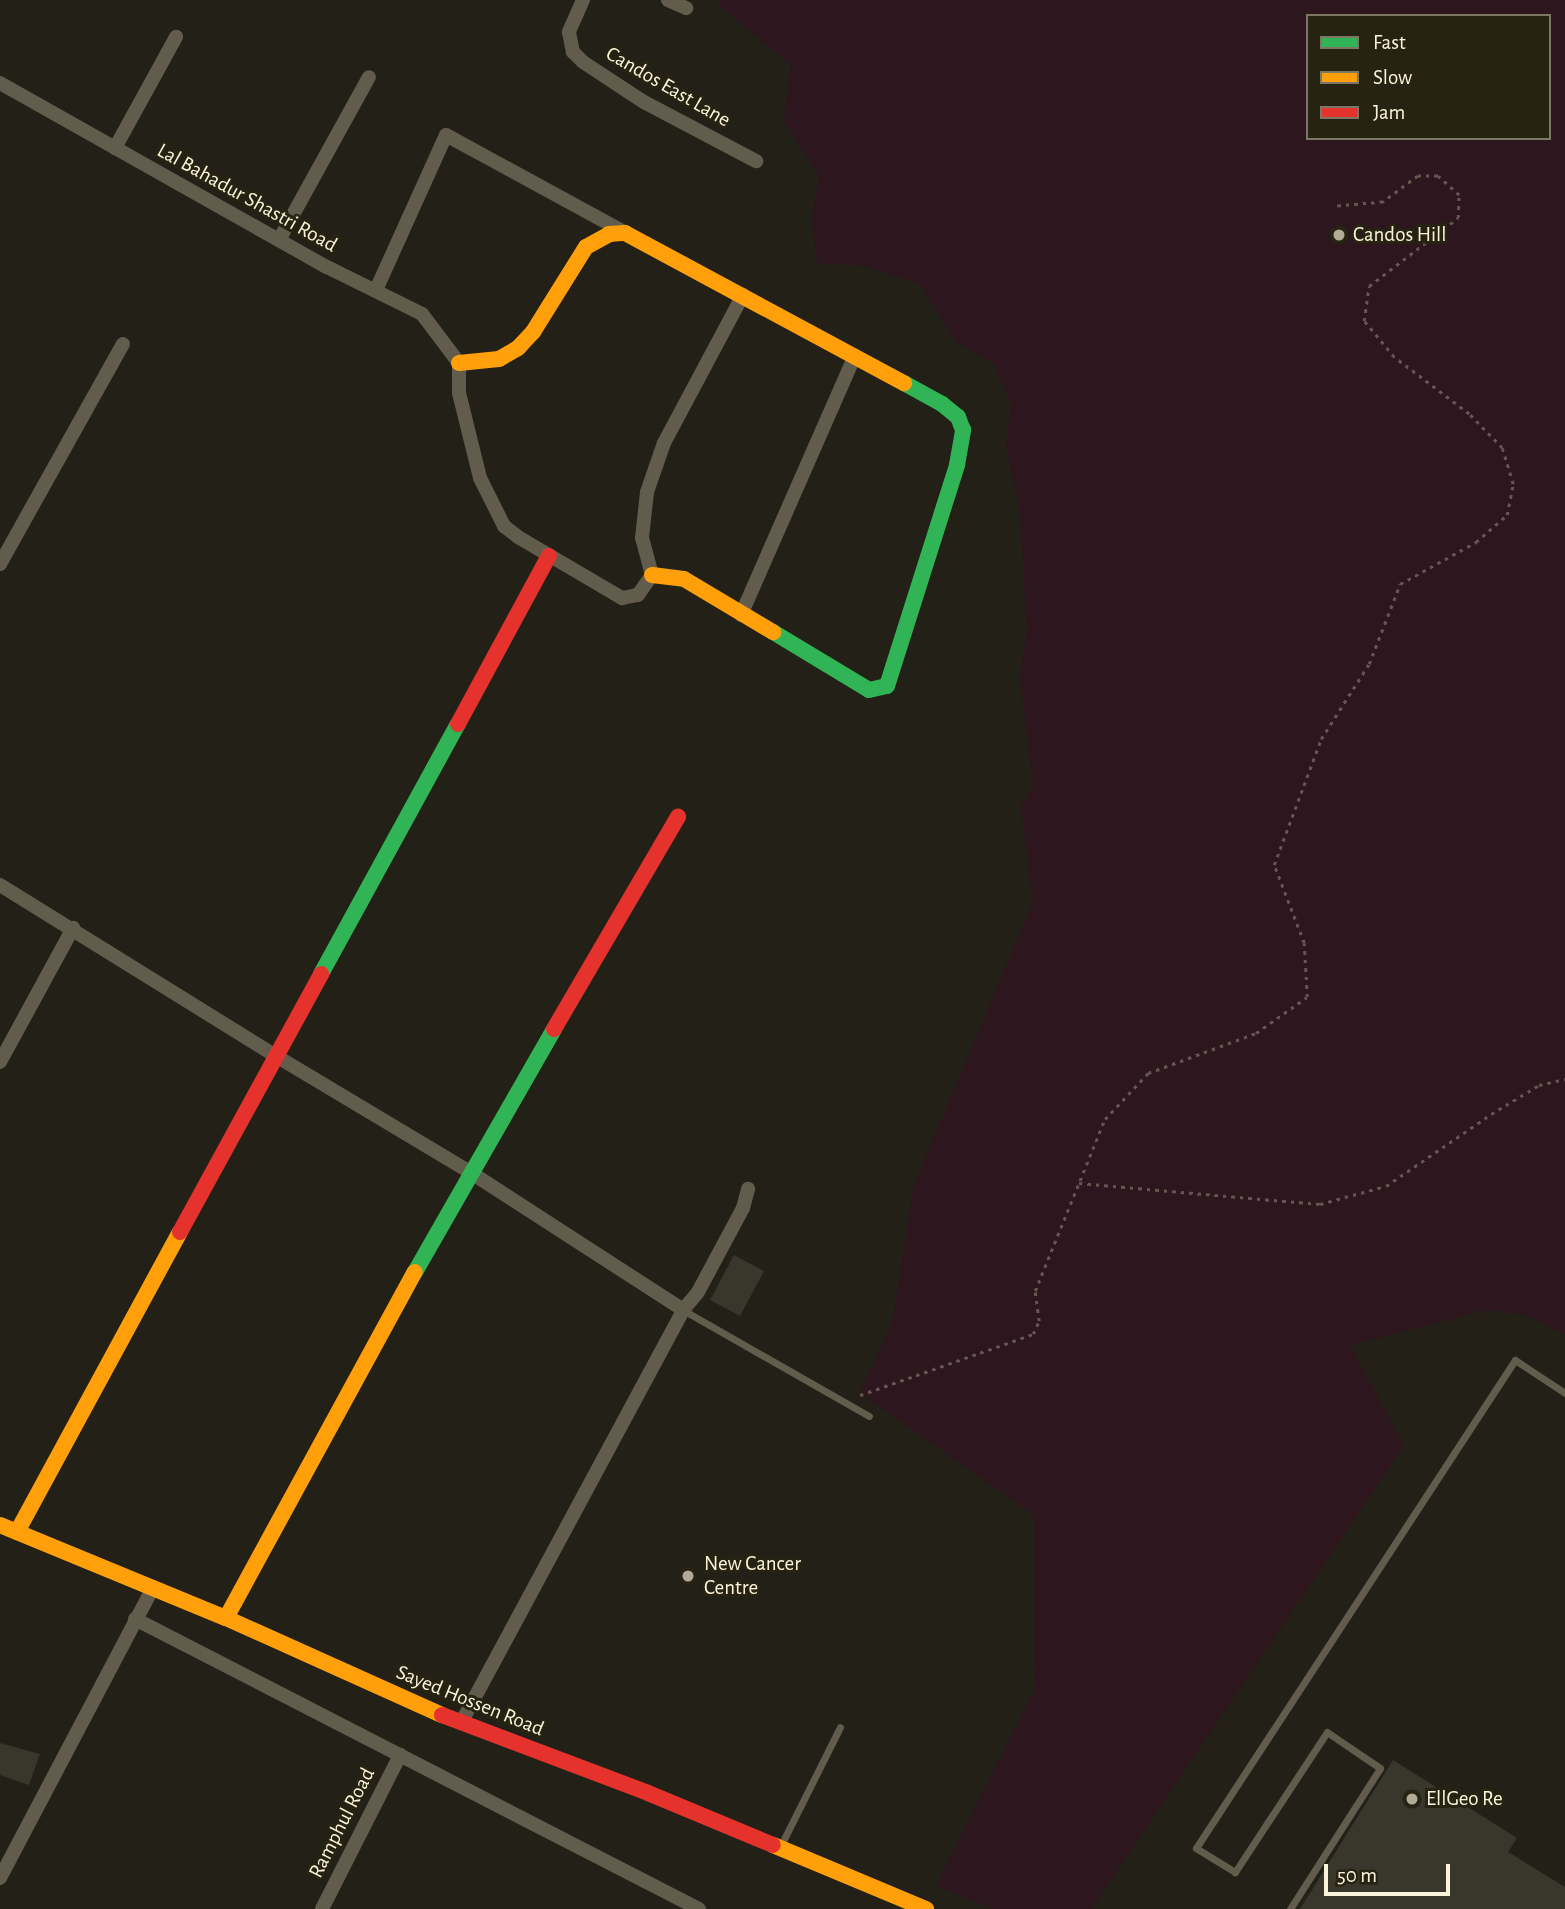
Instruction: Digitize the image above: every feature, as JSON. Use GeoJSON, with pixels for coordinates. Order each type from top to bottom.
{"type":"FeatureCollection","features":[{"type":"Feature","properties":{"kind":"street","name":"Candos East Lane"},"geometry":{"type":"LineString","coordinates":[[583,0],[569,32],[573,52],[583,62],[645,102],[756,161]]}},
{"type":"Feature","properties":{"kind":"street"},"geometry":{"type":"LineString","coordinates":[[668,0],[686,8]]}},
{"type":"Feature","properties":{"kind":"street"},"geometry":{"type":"LineString","coordinates":[[115,148],[176,37]]}},
{"type":"Feature","properties":{"kind":"street"},"geometry":{"type":"LineString","coordinates":[[279,240],[369,77]]}},
{"type":"Feature","properties":{"kind":"street","name":"Lal Bahadur Shastri Road"},"geometry":{"type":"LineString","coordinates":[[0,83],[279,240],[422,314],[459,363]]}},
{"type":"Feature","properties":{"kind":"street"},"geometry":{"type":"LineString","coordinates":[[376,290],[446,135],[942,404],[958,417],[963,430],[957,465],[887,686],[880,690],[869,691],[684,579],[652,575]]}},
{"type":"Feature","properties":{"kind":"street"},"geometry":{"type":"LineString","coordinates":[[625,233],[609,234],[586,247],[533,332],[518,348],[499,359],[459,363],[459,393],[480,478],[504,526],[549,556],[622,598],[638,595],[652,575]]}},
{"type":"Feature","properties":{"kind":"street"},"geometry":{"type":"LineString","coordinates":[[652,575],[642,538],[647,492],[664,443],[743,295]]}},
{"type":"Feature","properties":{"kind":"street"},"geometry":{"type":"LineString","coordinates":[[0,564],[123,344]]}},
{"type":"Feature","properties":{"kind":"street"},"geometry":{"type":"LineString","coordinates":[[741,615],[854,358]]}},
{"type":"Feature","properties":{"kind":"street"},"geometry":{"type":"LineString","coordinates":[[17,1532],[549,556]]}},
{"type":"Feature","properties":{"kind":"street"},"geometry":{"type":"LineString","coordinates":[[226,1618],[470,1172],[678,817]]}},
{"type":"Feature","properties":{"kind":"street"},"geometry":{"type":"LineString","coordinates":[[0,885],[276,1056],[470,1172],[683,1310]]}},
{"type":"Feature","properties":{"kind":"street"},"geometry":{"type":"LineString","coordinates":[[0,1062],[73,928]]}},
{"type":"Feature","properties":{"kind":"street"},"geometry":{"type":"LineString","coordinates":[[461,1723],[683,1310],[698,1292],[743,1208],[748,1189]]}},
{"type":"Feature","properties":{"kind":"street","name":"Sayed Hossen Road"},"geometry":{"type":"LineString","coordinates":[[0,1525],[226,1618],[461,1723],[648,1793],[926,1909]]}},
{"type":"Feature","properties":{"kind":"street"},"geometry":{"type":"LineString","coordinates":[[0,1878],[153,1588]]}},
{"type":"Feature","properties":{"kind":"street"},"geometry":{"type":"LineString","coordinates":[[135,1619],[699,1909]]}},
{"type":"Feature","properties":{"kind":"street","name":"Ramphul Road"},"geometry":{"type":"LineString","coordinates":[[322,1909],[400,1755]]}},
{"type":"Feature","properties":{"kind":"lane"},"geometry":{"type":"LineString","coordinates":[[683,1310],[869,1416]]}},
{"type":"Feature","properties":{"kind":"lane"},"geometry":{"type":"LineString","coordinates":[[1290,1909],[1380,1768],[1327,1732],[1235,1872],[1196,1848],[1515,1360],[1565,1393]]}},
{"type":"Feature","properties":{"kind":"lane"},"geometry":{"type":"LineString","coordinates":[[780,1848],[841,1727]]}},
{"type":"Feature","properties":{"kind":"path"},"geometry":{"type":"LineString","coordinates":[[843,1401],[1033,1334],[1039,1321],[1035,1291],[1105,1119],[1147,1073],[1256,1033],[1307,997],[1304,943],[1274,865],[1321,739],[1369,664],[1400,584],[1476,542],[1507,515],[1513,484],[1502,448],[1469,414],[1394,357],[1364,321],[1369,286],[1458,218],[1459,195],[1438,176],[1418,176],[1383,202],[1337,206]]}},
{"type":"Feature","properties":{"kind":"path"},"geometry":{"type":"LineString","coordinates":[[1079,1183],[1320,1204],[1386,1186],[1491,1114],[1539,1085],[1565,1079]]}},
{"type":"Feature","properties":{"kind":"shaded area"},"geometry":{"type":"Polygon","coordinates":[[[717,0],[1565,0],[1565,1335],[1525,1315],[1487,1310],[1350,1345],[1404,1446],[1091,1909],[994,1909],[936,1886],[1035,1689],[1034,1515],[860,1393],[892,1324],[914,1185],[1033,902],[1021,806],[1033,786],[1020,675],[1027,631],[1020,511],[1006,446],[1011,405],[994,363],[957,343],[920,284],[860,265],[817,264],[812,218],[819,176],[784,121],[791,65],[722,8],[717,0]]]}},
{"type":"Feature","properties":{"kind":"building"},"geometry":{"type":"Polygon","coordinates":[[[734,1255],[764,1271],[740,1316],[710,1300],[734,1255]]]}},
{"type":"Feature","properties":{"kind":"building"},"geometry":{"type":"Polygon","coordinates":[[[0,1743],[40,1754],[29,1785],[0,1775],[0,1743]]]}},
{"type":"Feature","properties":{"kind":"building","name":"EllGeo Re"},"geometry":{"type":"Polygon","coordinates":[[[1393,1760],[1517,1838],[1508,1852],[1565,1887],[1565,1909],[1300,1909],[1393,1760]]]}},
{"type":"Feature","properties":{"kind":"traffic: fast"},"geometry":{"type":"LineString","coordinates":[[773,632],[869,690],[887,686],[957,465],[963,430],[958,417],[942,404],[904,383]]}},
{"type":"Feature","properties":{"kind":"traffic: fast"},"geometry":{"type":"LineString","coordinates":[[321,974],[458,724]]}},
{"type":"Feature","properties":{"kind":"traffic: fast"},"geometry":{"type":"LineString","coordinates":[[415,1272],[554,1029]]}},
{"type":"Feature","properties":{"kind":"traffic: slow"},"geometry":{"type":"LineString","coordinates":[[459,363],[499,359],[518,348],[533,332],[586,247],[609,234],[625,233],[904,383]]}},
{"type":"Feature","properties":{"kind":"traffic: slow"},"geometry":{"type":"LineString","coordinates":[[652,575],[684,579],[773,632]]}},
{"type":"Feature","properties":{"kind":"traffic: slow"},"geometry":{"type":"LineString","coordinates":[[17,1532],[180,1232]]}},
{"type":"Feature","properties":{"kind":"traffic: slow"},"geometry":{"type":"LineString","coordinates":[[226,1618],[415,1272]]}},
{"type":"Feature","properties":{"kind":"traffic: slow"},"geometry":{"type":"LineString","coordinates":[[0,1525],[226,1618],[442,1715]]}},
{"type":"Feature","properties":{"kind":"traffic: slow"},"geometry":{"type":"LineString","coordinates":[[773,1845],[926,1909]]}},
{"type":"Feature","properties":{"kind":"traffic: jam"},"geometry":{"type":"LineString","coordinates":[[458,724],[549,556]]}},
{"type":"Feature","properties":{"kind":"traffic: jam"},"geometry":{"type":"LineString","coordinates":[[554,1029],[678,817]]}},
{"type":"Feature","properties":{"kind":"traffic: jam"},"geometry":{"type":"LineString","coordinates":[[180,1232],[321,974]]}},
{"type":"Feature","properties":{"kind":"traffic: jam"},"geometry":{"type":"LineString","coordinates":[[442,1715],[648,1793],[773,1845]]}},
{"type":"Feature","properties":{"kind":"place","name":"Candos Hill"},"geometry":{"type":"Point","coordinates":[1339,235]}},
{"type":"Feature","properties":{"kind":"place","name":"New Cancer Centre"},"geometry":{"type":"Point","coordinates":[688,1576]}},
{"type":"Feature","properties":{"kind":"place","name":"EllGeo Re"},"geometry":{"type":"Point","coordinates":[1412,1799]}}]}
